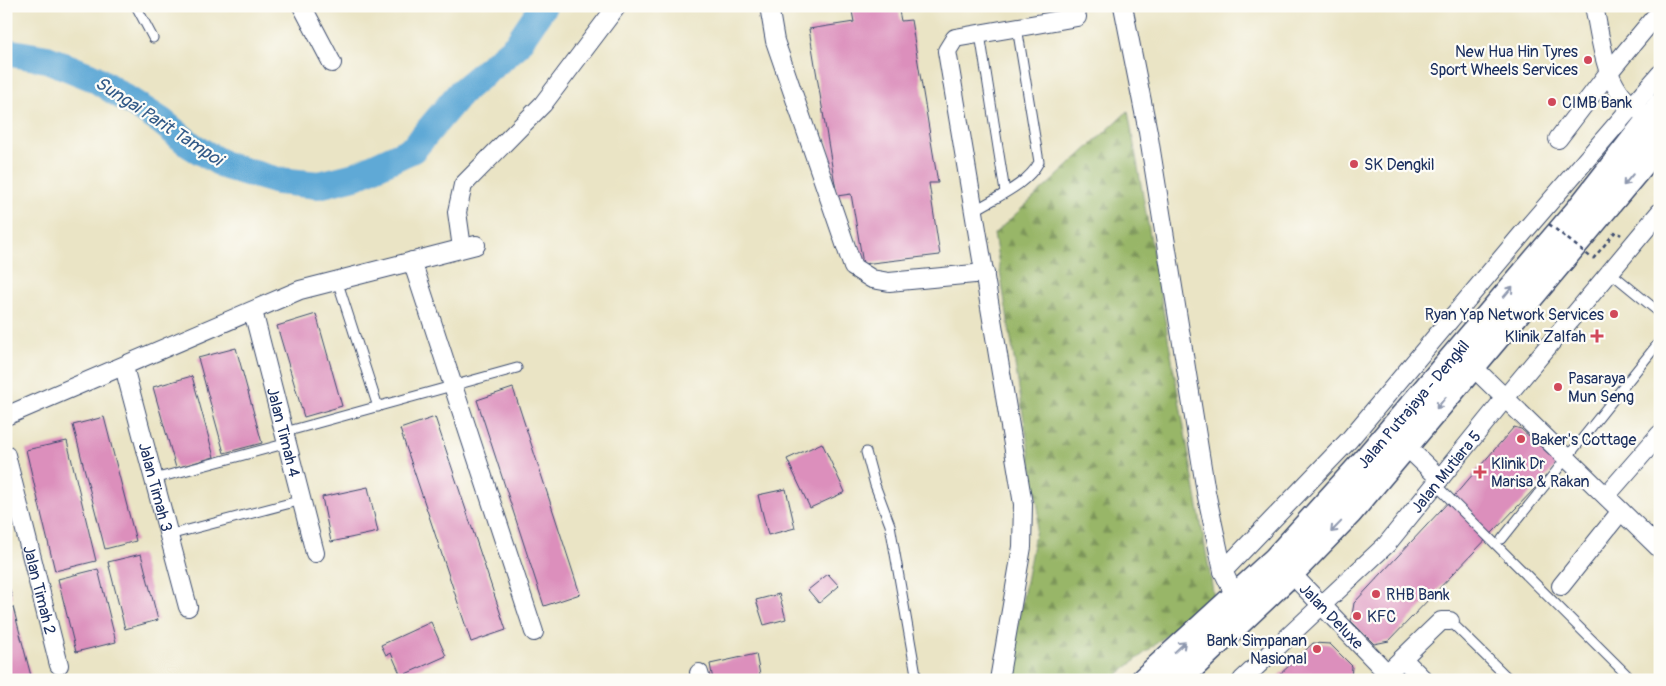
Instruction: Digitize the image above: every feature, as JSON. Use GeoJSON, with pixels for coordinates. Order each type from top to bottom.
{"type":"FeatureCollection","features":[{"type":"Feature","properties":{"kind":"main road","name":"Jalan Putrajaya - Dengkil"},"geometry":{"type":"LineString","coordinates":[[1178,680],[1284,566],[1364,463],[1420,377],[1580,208],[1650,113]]}},
{"type":"Feature","properties":{"kind":"main road","name":"Jalan Putrajaya - Dengkil"},"geometry":{"type":"LineString","coordinates":[[1144,680],[1236,596],[1284,566],[1350,512],[1471,365],[1660,143]]}},
{"type":"Feature","properties":{"kind":"street"},"geometry":{"type":"LineString","coordinates":[[302,6],[332,63]]}},
{"type":"Feature","properties":{"kind":"street"},"geometry":{"type":"LineString","coordinates":[[6,416],[300,290],[469,247],[457,212],[463,185],[543,104],[617,6]]}},
{"type":"Feature","properties":{"kind":"street"},"geometry":{"type":"LineString","coordinates":[[769,6],[775,42],[853,267],[872,279],[889,282],[984,273]]}},
{"type":"Feature","properties":{"kind":"street"},"geometry":{"type":"LineString","coordinates":[[1123,6],[1148,132],[1206,492],[1222,572],[1236,596]]}},
{"type":"Feature","properties":{"kind":"street"},"geometry":{"type":"LineString","coordinates":[[1594,6],[1609,72],[1616,90],[1650,113]]}},
{"type":"Feature","properties":{"kind":"street"},"geometry":{"type":"LineString","coordinates":[[999,680],[1022,547],[1023,504],[947,51],[955,38],[1077,17]]}},
{"type":"Feature","properties":{"kind":"street"},"geometry":{"type":"LineString","coordinates":[[1558,139],[1609,72],[1654,18]]}},
{"type":"Feature","properties":{"kind":"street"},"geometry":{"type":"LineString","coordinates":[[1222,572],[1350,440],[1420,377],[1559,190],[1650,113],[1660,74]]}},
{"type":"Feature","properties":{"kind":"street"},"geometry":{"type":"LineString","coordinates":[[1559,190],[1580,208]]}},
{"type":"Feature","properties":{"kind":"street","name":"Jalan Mutiara 5"},"geometry":{"type":"LineString","coordinates":[[1252,677],[1321,605],[1387,544],[1505,398],[1660,212]]}},
{"type":"Feature","properties":{"kind":"street"},"geometry":{"type":"LineString","coordinates":[[412,261],[534,632]]}},
{"type":"Feature","properties":{"kind":"street","name":"Jalan Timah 4"},"geometry":{"type":"LineString","coordinates":[[253,311],[315,554]]}},
{"type":"Feature","properties":{"kind":"street"},"geometry":{"type":"LineString","coordinates":[[1471,365],[1660,549]]}},
{"type":"Feature","properties":{"kind":"street","name":"Jalan Timah 3"},"geometry":{"type":"LineString","coordinates":[[124,366],[188,607]]}},
{"type":"Feature","properties":{"kind":"street"},"geometry":{"type":"LineString","coordinates":[[1606,496],[1660,434]]}},
{"type":"Feature","properties":{"kind":"street"},"geometry":{"type":"LineString","coordinates":[[1406,446],[1437,481]]}},
{"type":"Feature","properties":{"kind":"street","name":"Jalan Timah 2"},"geometry":{"type":"LineString","coordinates":[[6,455],[59,665]]}},
{"type":"Feature","properties":{"kind":"street"},"geometry":{"type":"LineString","coordinates":[[1562,586],[1621,511]]}},
{"type":"Feature","properties":{"kind":"street","name":"Jalan Deluxe"},"geometry":{"type":"LineString","coordinates":[[1284,566],[1383,676]]}},
{"type":"Feature","properties":{"kind":"street"},"geometry":{"type":"LineString","coordinates":[[1383,676],[1441,622],[1450,621]]}},
{"type":"Feature","properties":{"kind":"street"},"geometry":{"type":"LineString","coordinates":[[1403,659],[1424,680]]}},
{"type":"Feature","properties":{"kind":"lane"},"geometry":{"type":"LineString","coordinates":[[136,6],[153,38]]}},
{"type":"Feature","properties":{"kind":"lane"},"geometry":{"type":"LineString","coordinates":[[974,211],[1005,192],[1034,170],[1039,162],[1017,28]]}},
{"type":"Feature","properties":{"kind":"lane"},"geometry":{"type":"LineString","coordinates":[[980,34],[1005,192]]}},
{"type":"Feature","properties":{"kind":"lane"},"geometry":{"type":"LineString","coordinates":[[1610,272],[1660,313]]}},
{"type":"Feature","properties":{"kind":"lane"},"geometry":{"type":"LineString","coordinates":[[337,280],[378,407]]}},
{"type":"Feature","properties":{"kind":"lane"},"geometry":{"type":"LineString","coordinates":[[1502,539],[1660,341]]}},
{"type":"Feature","properties":{"kind":"lane"},"geometry":{"type":"LineString","coordinates":[[154,479],[378,407],[517,368]]}},
{"type":"Feature","properties":{"kind":"lane"},"geometry":{"type":"LineString","coordinates":[[866,452],[875,485],[890,525],[917,680]]}},
{"type":"Feature","properties":{"kind":"lane"},"geometry":{"type":"LineString","coordinates":[[1437,481],[1632,680]]}},
{"type":"Feature","properties":{"kind":"lane"},"geometry":{"type":"LineString","coordinates":[[169,535],[302,500]]}},
{"type":"Feature","properties":{"kind":"lane"},"geometry":{"type":"LineString","coordinates":[[1450,621],[1510,680]]}},
{"type":"Feature","properties":{"kind":"path"},"geometry":{"type":"LineString","coordinates":[[1549,224],[1593,259],[1616,231]]}},
{"type":"Feature","properties":{"kind":"green space"},"geometry":{"type":"Polygon","coordinates":[[[1128,111],[1214,597],[1111,680],[1012,680],[1011,660],[1039,513],[994,234],[1128,111]]]}},
{"type":"Feature","properties":{"kind":"building"},"geometry":{"type":"Polygon","coordinates":[[[851,6],[898,6],[901,21],[911,20],[938,183],[929,183],[940,255],[863,264],[851,194],[837,196],[809,29],[854,22],[851,6]]]}},
{"type":"Feature","properties":{"kind":"building"},"geometry":{"type":"Polygon","coordinates":[[[316,314],[342,406],[304,417],[277,326],[316,314]]]}},
{"type":"Feature","properties":{"kind":"building"},"geometry":{"type":"Polygon","coordinates":[[[236,348],[262,443],[224,453],[198,358],[236,348]]]}},
{"type":"Feature","properties":{"kind":"building"},"geometry":{"type":"Polygon","coordinates":[[[192,376],[214,457],[176,468],[153,387],[192,376]]]}},
{"type":"Feature","properties":{"kind":"building"},"geometry":{"type":"Polygon","coordinates":[[[513,388],[580,594],[544,606],[477,400],[513,388]]]}},
{"type":"Feature","properties":{"kind":"building"},"geometry":{"type":"Polygon","coordinates":[[[104,417],[136,541],[105,549],[73,425],[104,417]]]}},
{"type":"Feature","properties":{"kind":"building"},"geometry":{"type":"Polygon","coordinates":[[[435,417],[506,630],[471,642],[400,429],[435,417]]]}},
{"type":"Feature","properties":{"kind":"building"},"geometry":{"type":"Polygon","coordinates":[[[1514,427],[1521,429],[1559,463],[1389,641],[1374,644],[1351,621],[1354,603],[1455,495],[1514,427]]]}},
{"type":"Feature","properties":{"kind":"building"},"geometry":{"type":"Polygon","coordinates":[[[67,441],[96,561],[55,571],[26,450],[67,441]]]}},
{"type":"Feature","properties":{"kind":"building"},"geometry":{"type":"Polygon","coordinates":[[[822,443],[845,492],[810,508],[787,459],[822,443]]]}},
{"type":"Feature","properties":{"kind":"building"},"geometry":{"type":"Polygon","coordinates":[[[368,487],[378,532],[331,542],[322,497],[368,487]]]}},
{"type":"Feature","properties":{"kind":"building"},"geometry":{"type":"Polygon","coordinates":[[[786,489],[795,528],[768,535],[758,495],[786,489]]]}},
{"type":"Feature","properties":{"kind":"building"},"geometry":{"type":"Polygon","coordinates":[[[141,554],[158,620],[125,629],[108,562],[141,554]]]}},
{"type":"Feature","properties":{"kind":"building"},"geometry":{"type":"Polygon","coordinates":[[[98,569],[116,642],[76,652],[58,579],[98,569]]]}},
{"type":"Feature","properties":{"kind":"building"},"geometry":{"type":"Polygon","coordinates":[[[828,574],[839,586],[819,603],[808,590],[828,574]]]}},
{"type":"Feature","properties":{"kind":"building"},"geometry":{"type":"Polygon","coordinates":[[[6,576],[12,597],[6,599],[6,576]]]}},
{"type":"Feature","properties":{"kind":"building"},"geometry":{"type":"Polygon","coordinates":[[[779,594],[786,619],[764,625],[756,600],[779,594]]]}},
{"type":"Feature","properties":{"kind":"building"},"geometry":{"type":"Polygon","coordinates":[[[13,607],[31,676],[6,680],[6,609],[13,607]]]}},
{"type":"Feature","properties":{"kind":"building"},"geometry":{"type":"Polygon","coordinates":[[[431,622],[446,656],[401,676],[391,653],[386,655],[381,645],[431,622]]]}},
{"type":"Feature","properties":{"kind":"building"},"geometry":{"type":"Polygon","coordinates":[[[1313,643],[1330,644],[1352,666],[1351,680],[1274,680],[1313,643]]]}},
{"type":"Feature","properties":{"kind":"building"},"geometry":{"type":"Polygon","coordinates":[[[756,654],[761,680],[713,680],[710,664],[756,654]]]}},
{"type":"Feature","properties":{"kind":"waterway","name":"Sungai Parit Tampoi"},"geometry":{"type":"LineString","coordinates":[[6,52],[47,59],[94,78],[161,121],[192,146],[226,166],[278,181],[319,185],[355,176],[413,149],[461,92],[516,46],[543,6]]}},
{"type":"Feature","properties":{"kind":"place","name":"New Hua Hin Tyres Sport Wheels Services"},"geometry":{"type":"Point","coordinates":[1588,60]}},
{"type":"Feature","properties":{"kind":"place","name":"CIMB Bank"},"geometry":{"type":"Point","coordinates":[1552,102]}},
{"type":"Feature","properties":{"kind":"place","name":"SK Dengkil"},"geometry":{"type":"Point","coordinates":[1354,164]}},
{"type":"Feature","properties":{"kind":"place","name":"Ryan Yap Network Services"},"geometry":{"type":"Point","coordinates":[1614,314]}},
{"type":"Feature","properties":{"kind":"place","name":"Klinik Zalfah"},"geometry":{"type":"Point","coordinates":[1597,336]}},
{"type":"Feature","properties":{"kind":"place","name":"Pasaraya Mun Seng"},"geometry":{"type":"Point","coordinates":[1558,387]}},
{"type":"Feature","properties":{"kind":"place","name":"Baker's Cottage"},"geometry":{"type":"Point","coordinates":[1521,439]}},
{"type":"Feature","properties":{"kind":"place","name":"Klinik Dr Marisa & Rakan"},"geometry":{"type":"Point","coordinates":[1480,472]}},
{"type":"Feature","properties":{"kind":"place","name":"RHB Bank"},"geometry":{"type":"Point","coordinates":[1376,594]}},
{"type":"Feature","properties":{"kind":"place","name":"KFC"},"geometry":{"type":"Point","coordinates":[1357,616]}},
{"type":"Feature","properties":{"kind":"place","name":"Bank Simpanan Nasional"},"geometry":{"type":"Point","coordinates":[1317,649]}}]}
